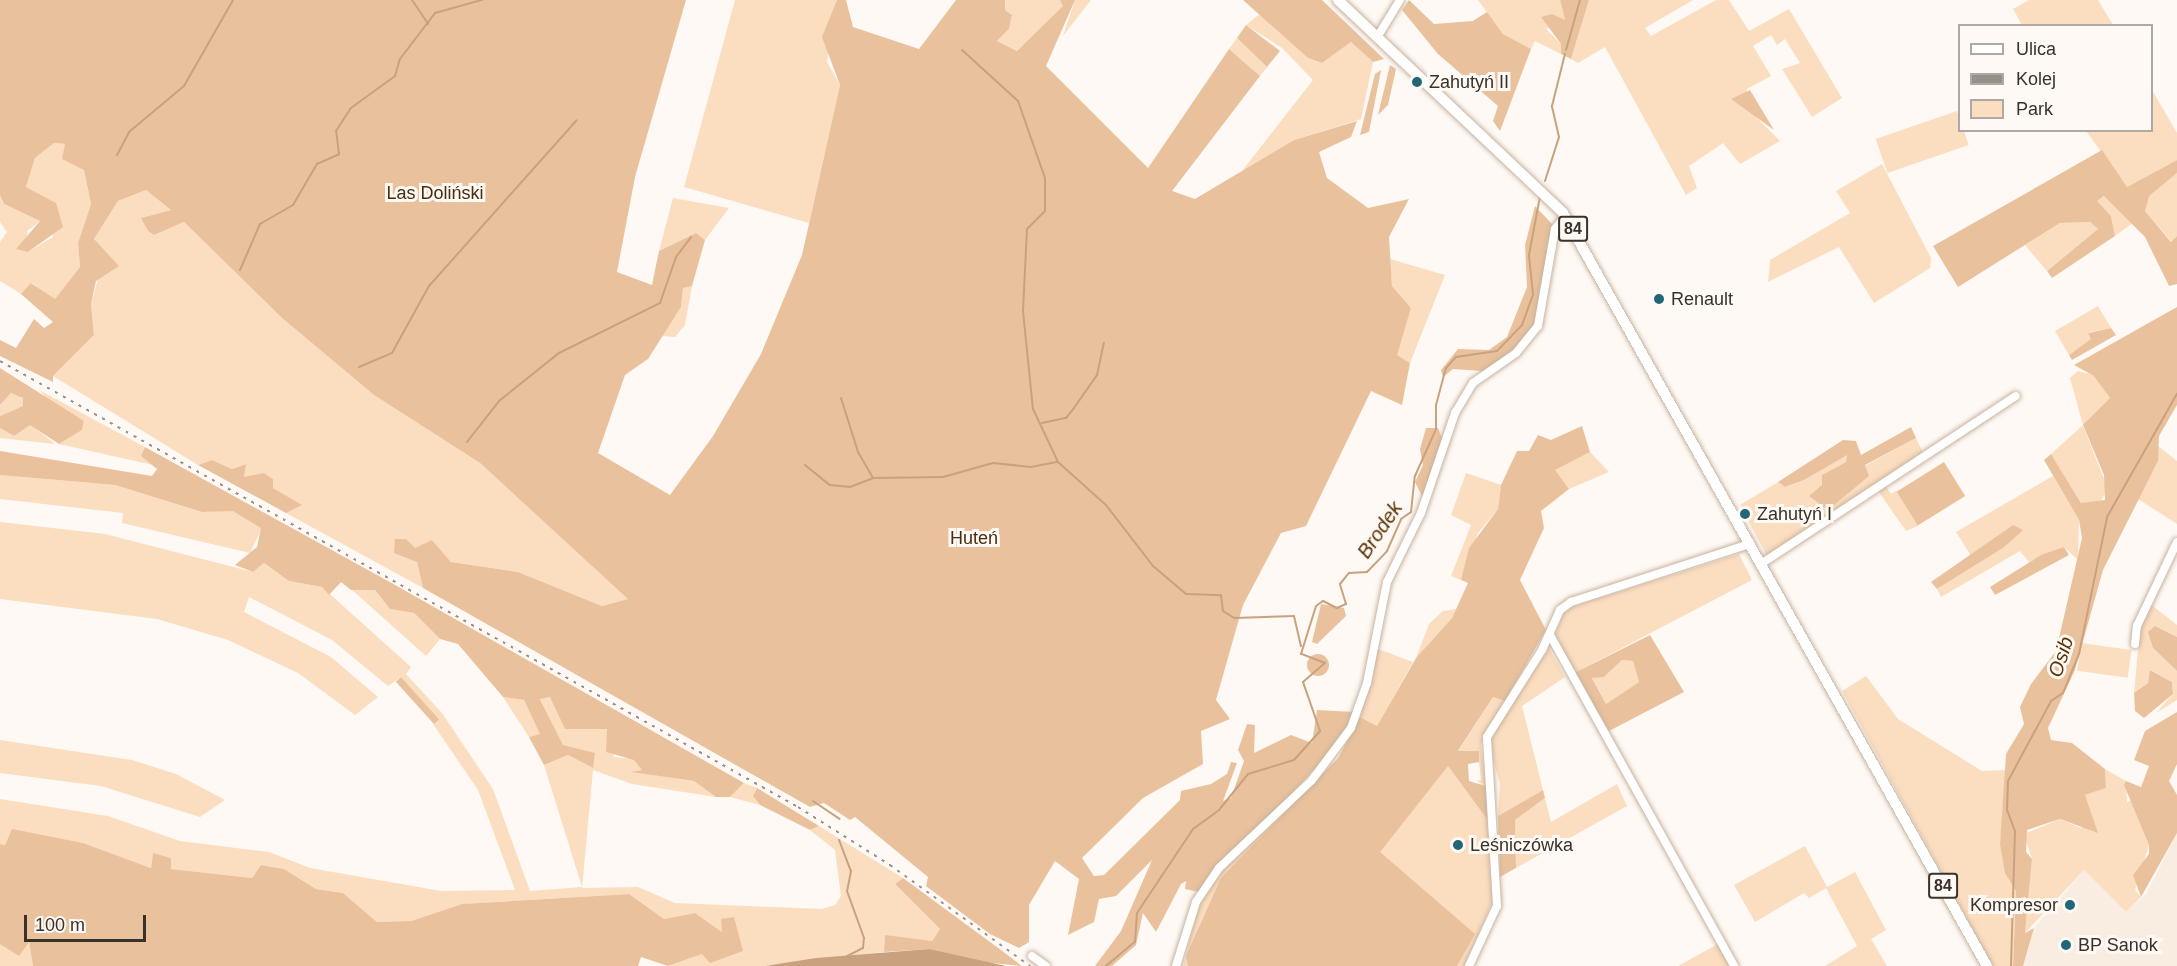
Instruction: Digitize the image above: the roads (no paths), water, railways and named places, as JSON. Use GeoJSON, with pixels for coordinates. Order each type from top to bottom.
{"type":"FeatureCollection","features":[{"type":"Feature","properties":{"kind":"main road","name":"84"},"geometry":{"type":"LineString","coordinates":[[1338,0],[1565,216],[1987,966]]}},
{"type":"Feature","properties":{"kind":"street"},"geometry":{"type":"LineString","coordinates":[[1378,36],[1401,0]]}},
{"type":"Feature","properties":{"kind":"street"},"geometry":{"type":"LineString","coordinates":[[1176,966],[1196,902],[1219,867],[1312,780],[1351,728],[1367,683],[1387,582],[1421,513],[1455,413],[1473,383],[1516,353],[1538,327],[1555,229],[1565,216]]}},
{"type":"Feature","properties":{"kind":"street"},"geometry":{"type":"LineString","coordinates":[[1761,564],[2016,396]]}},
{"type":"Feature","properties":{"kind":"street"},"geometry":{"type":"LineString","coordinates":[[2135,644],[2137,626],[2177,542]]}},
{"type":"Feature","properties":{"kind":"street"},"geometry":{"type":"LineString","coordinates":[[1469,966],[1497,906],[1487,737],[1550,635],[1560,610],[1571,602],[1750,544]]}},
{"type":"Feature","properties":{"kind":"street"},"geometry":{"type":"LineString","coordinates":[[1550,635],[1734,966]]}},
{"type":"Feature","properties":{"kind":"street"},"geometry":{"type":"LineString","coordinates":[[1032,956],[1046,966]]}},
{"type":"Feature","properties":{"kind":"waterway"},"geometry":{"type":"LineString","coordinates":[[117,155],[129,132],[184,86],[233,0]]}},
{"type":"Feature","properties":{"kind":"waterway"},"geometry":{"type":"LineString","coordinates":[[412,0],[428,24]]}},
{"type":"Feature","properties":{"kind":"waterway"},"geometry":{"type":"LineString","coordinates":[[240,270],[260,224],[293,205],[317,164],[339,154],[336,131],[351,108],[395,76],[400,59],[435,13],[482,0]]}},
{"type":"Feature","properties":{"kind":"waterway","name":"Brodek"},"geometry":{"type":"LineString","coordinates":[[1566,50],[1580,0]]}},
{"type":"Feature","properties":{"kind":"waterway"},"geometry":{"type":"LineString","coordinates":[[962,50],[1018,101],[1045,178],[1045,211],[1027,229],[1023,311],[1033,409],[1058,462],[1106,505],[1153,566],[1186,594],[1221,595],[1223,611],[1234,618],[1294,616],[1301,646]]}},
{"type":"Feature","properties":{"kind":"waterway","name":"Brodek"},"geometry":{"type":"LineString","coordinates":[[1545,181],[1559,137],[1552,106],[1565,54]]}},
{"type":"Feature","properties":{"kind":"waterway"},"geometry":{"type":"LineString","coordinates":[[359,367],[392,353],[429,286],[577,120]]}},
{"type":"Feature","properties":{"kind":"waterway","name":"Brodek"},"geometry":{"type":"LineString","coordinates":[[1106,966],[1135,942],[1137,913],[1193,829],[1219,810],[1248,774],[1294,760],[1320,731],[1303,682],[1325,663],[1301,654],[1316,606],[1323,601],[1337,608],[1346,604],[1340,584],[1349,573],[1367,572],[1387,551],[1401,519],[1411,512],[1415,476],[1436,429],[1436,405],[1446,368],[1456,357],[1497,351],[1522,325],[1533,294],[1529,255],[1540,196]]}},
{"type":"Feature","properties":{"kind":"waterway"},"geometry":{"type":"LineString","coordinates":[[467,442],[499,401],[559,353],[660,303],[676,257],[691,237]]}},
{"type":"Feature","properties":{"kind":"waterway"},"geometry":{"type":"LineString","coordinates":[[1042,423],[1066,418],[1074,408],[1097,375],[1104,343]]}},
{"type":"Feature","properties":{"kind":"waterway","name":"Osib"},"geometry":{"type":"LineString","coordinates":[[2011,966],[2015,831],[2007,810],[2008,781],[2051,701],[2063,693],[2079,654],[2107,517],[2177,394]]}},
{"type":"Feature","properties":{"kind":"waterway"},"geometry":{"type":"LineString","coordinates":[[841,398],[858,452],[873,478],[943,477],[993,463],[1031,467],[1057,462]]}},
{"type":"Feature","properties":{"kind":"waterway"},"geometry":{"type":"LineString","coordinates":[[805,465],[830,485],[850,487],[873,478]]}},
{"type":"Feature","properties":{"kind":"waterway"},"geometry":{"type":"LineString","coordinates":[[813,801],[840,819]]}},
{"type":"Feature","properties":{"kind":"waterway"},"geometry":{"type":"LineString","coordinates":[[839,840],[851,871],[847,891],[864,938],[863,948],[847,956]]}},
{"type":"Feature","properties":{"kind":"railway"},"geometry":{"type":"LineString","coordinates":[[0,361],[798,807],[890,865],[1030,966]]}},
{"type":"Feature","properties":{"kind":"place","name":"Zahutyń II"},"geometry":{"type":"Point","coordinates":[1417,82]}},
{"type":"Feature","properties":{"kind":"place","name":"Renault"},"geometry":{"type":"Point","coordinates":[1659,299]}},
{"type":"Feature","properties":{"kind":"place","name":"Zahutyń I"},"geometry":{"type":"Point","coordinates":[1745,514]}},
{"type":"Feature","properties":{"kind":"place","name":"Leśniczówka"},"geometry":{"type":"Point","coordinates":[1458,845]}},
{"type":"Feature","properties":{"kind":"place","name":"Kompresor"},"geometry":{"type":"Point","coordinates":[2070,905]}},
{"type":"Feature","properties":{"kind":"place","name":"BP Sanok"},"geometry":{"type":"Point","coordinates":[2066,945]}},
{"type":"Feature","properties":{"kind":"park label","name":"Las Doliński"},"geometry":{"type":"Point","coordinates":[435,193]}},
{"type":"Feature","properties":{"kind":"park label","name":"Huteń"},"geometry":{"type":"Point","coordinates":[974,538]}}]}
